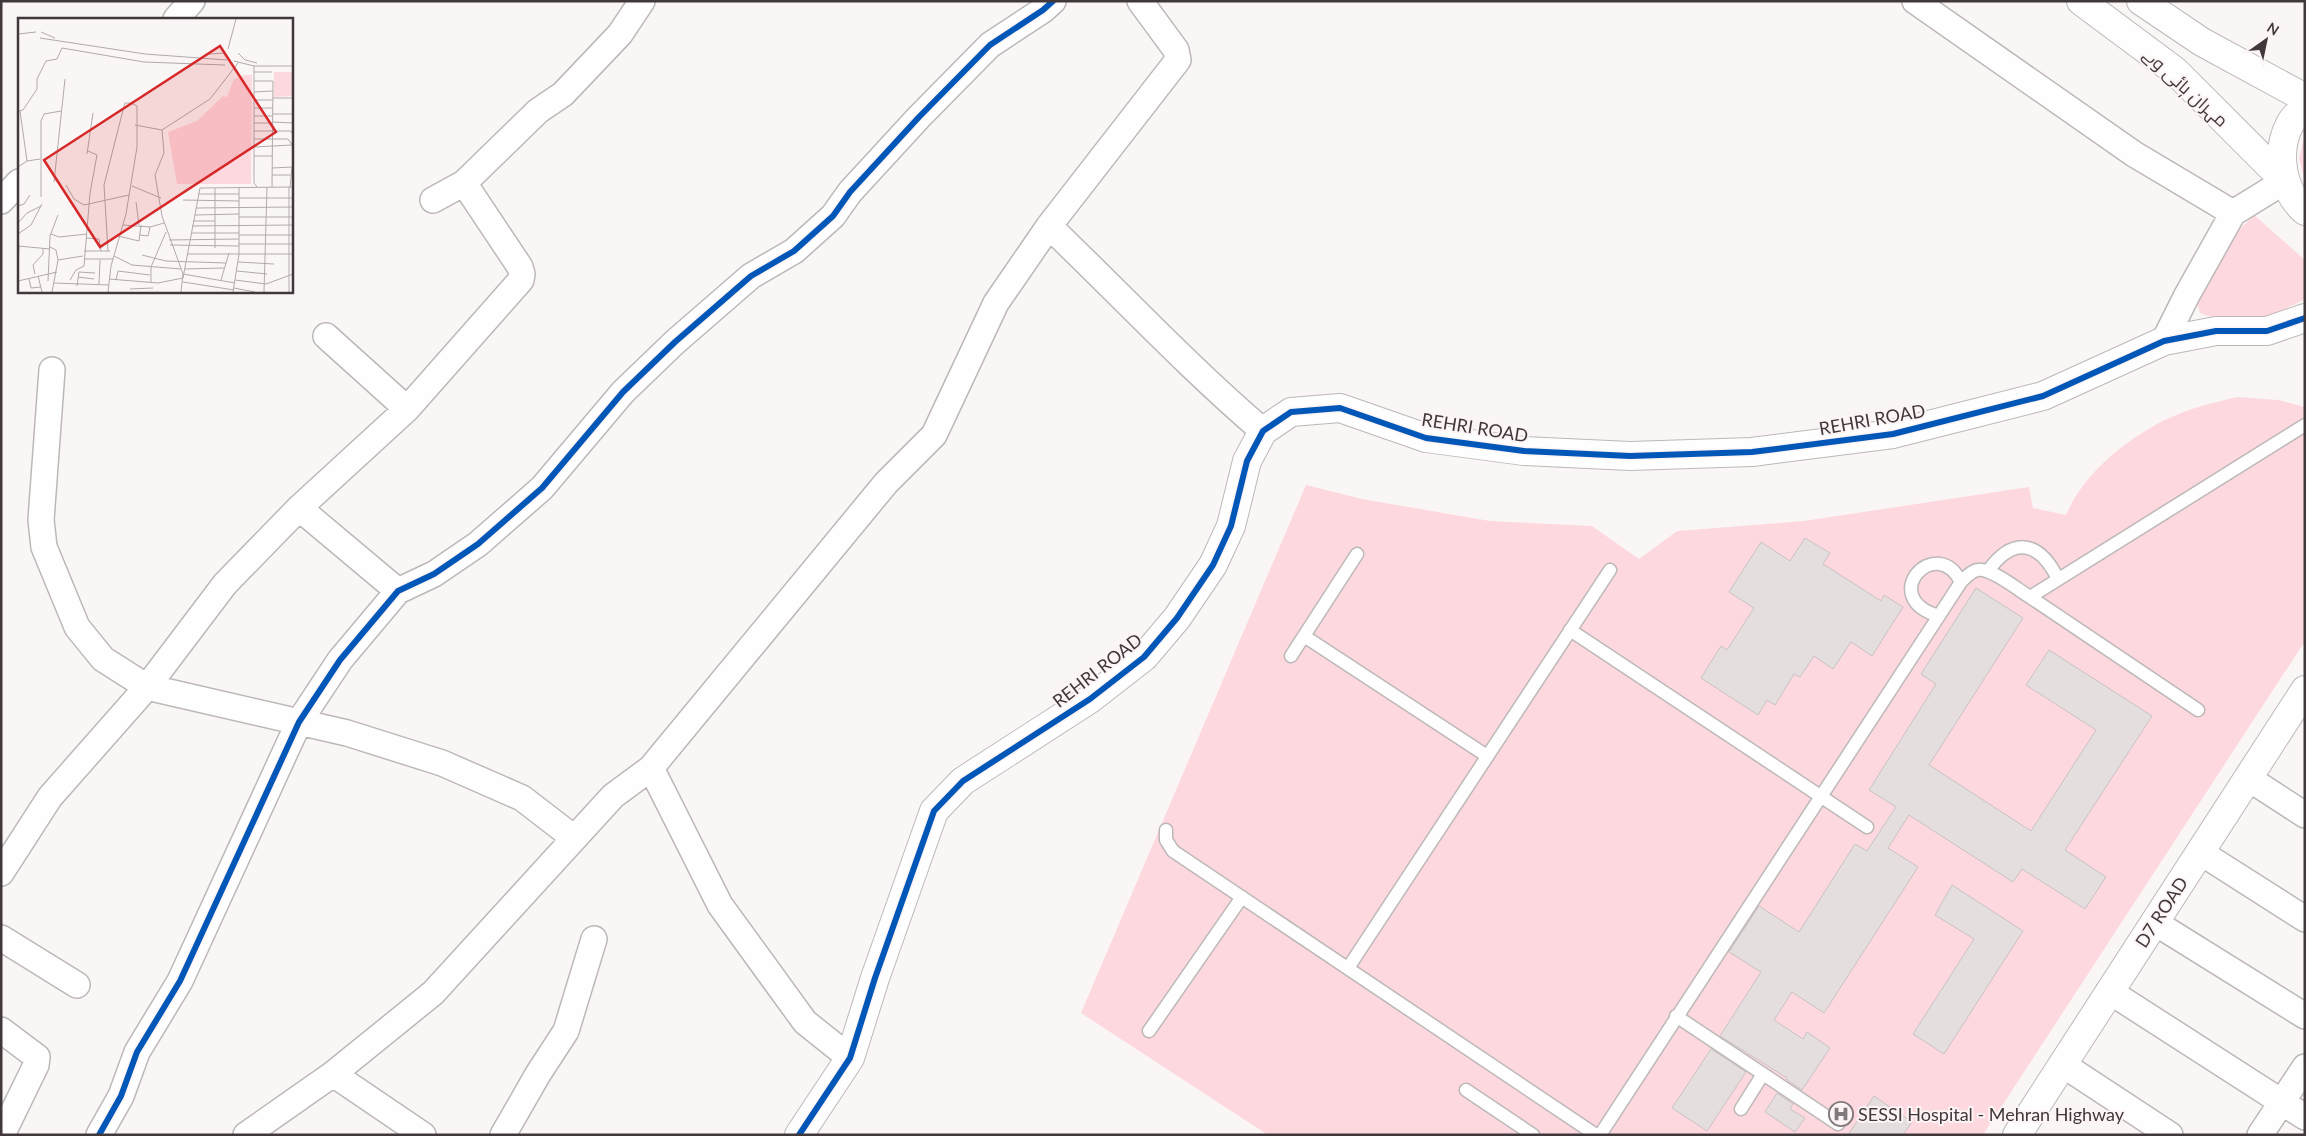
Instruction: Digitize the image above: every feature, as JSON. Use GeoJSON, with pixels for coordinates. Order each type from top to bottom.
{"type":"FeatureCollection","features":[{"type":"Feature","properties":{"kind":"street"},"geometry":{"type":"LineString","coordinates":[[177,18],[192,1]]}},
{"type":"Feature","properties":{"kind":"street"},"geometry":{"type":"LineString","coordinates":[[433,200],[464,184],[538,111],[563,94],[620,34],[642,1]]}},
{"type":"Feature","properties":{"kind":"street"},"geometry":{"type":"LineString","coordinates":[[99,1135],[121,1096],[137,1052],[180,981],[300,722],[340,660],[398,591],[434,574],[478,544],[542,488],[623,392],[675,342],[751,276],[794,251],[833,216],[850,192],[906,131],[990,45],[1043,10],[1053,1]]}},
{"type":"Feature","properties":{"kind":"street"},"geometry":{"type":"LineString","coordinates":[[246,1135],[333,1074],[433,993],[613,796],[651,768],[886,483],[934,435],[996,303],[1049,226],[1178,60],[1176,50],[1140,1]]}},
{"type":"Feature","properties":{"kind":"street"},"geometry":{"type":"LineString","coordinates":[[1915,1],[2134,154],[2234,213]]}},
{"type":"Feature","properties":{"kind":"street","name":"مہران ہائی وے"},"geometry":{"type":"LineString","coordinates":[[2081,1],[2175,72],[2285,181]]}},
{"type":"Feature","properties":{"kind":"street"},"geometry":{"type":"LineString","coordinates":[[2141,1],[2202,42],[2305,98]]}},
{"type":"Feature","properties":{"kind":"street"},"geometry":{"type":"LineString","coordinates":[[2305,106],[2290,124],[2281,154],[2285,181],[2298,205],[2305,211]]}},
{"type":"Feature","properties":{"kind":"street"},"geometry":{"type":"LineString","coordinates":[[2164,341],[2206,260],[2234,213],[2285,181]]}},
{"type":"Feature","properties":{"kind":"street"},"geometry":{"type":"LineString","coordinates":[[1,201],[18,183]]}},
{"type":"Feature","properties":{"kind":"street"},"geometry":{"type":"LineString","coordinates":[[1,873],[50,797],[147,687],[224,584],[299,508],[407,409],[521,280],[520,268],[464,184]]}},
{"type":"Feature","properties":{"kind":"street"},"geometry":{"type":"LineString","coordinates":[[1049,226],[1140,313],[1215,390],[1263,431]]}},
{"type":"Feature","properties":{"kind":"street","name":"REHRI ROAD"},"geometry":{"type":"LineString","coordinates":[[799,1135],[850,1058],[875,978],[934,811],[963,781],[1090,699],[1144,657],[1177,618],[1213,565],[1231,526],[1247,461],[1263,431],[1291,412],[1340,408],[1426,438],[1524,451],[1630,456],[1752,452],[1893,434],[2042,396],[2164,341],[2216,331],[2267,331],[2305,318]]}},
{"type":"Feature","properties":{"kind":"street"},"geometry":{"type":"LineString","coordinates":[[326,336],[407,409]]}},
{"type":"Feature","properties":{"kind":"street"},"geometry":{"type":"LineString","coordinates":[[52,370],[41,520],[44,547],[77,627],[87,642],[103,659],[147,687],[347,733],[442,763],[501,787],[522,798],[574,838]]}},
{"type":"Feature","properties":{"kind":"street"},"geometry":{"type":"LineString","coordinates":[[299,508],[398,591]]}},
{"type":"Feature","properties":{"kind":"street","name":"D7 ROAD"},"geometry":{"type":"LineString","coordinates":[[2017,1135],[2248,778],[2301,704]]}},
{"type":"Feature","properties":{"kind":"street"},"geometry":{"type":"LineString","coordinates":[[651,768],[720,904],[805,1022],[850,1058]]}},
{"type":"Feature","properties":{"kind":"street"},"geometry":{"type":"LineString","coordinates":[[2248,778],[2305,815]]}},
{"type":"Feature","properties":{"kind":"street"},"geometry":{"type":"LineString","coordinates":[[2200,852],[2305,919]]}},
{"type":"Feature","properties":{"kind":"street"},"geometry":{"type":"LineString","coordinates":[[2154,922],[2305,1016]]}},
{"type":"Feature","properties":{"kind":"street"},"geometry":{"type":"LineString","coordinates":[[1,938],[77,985]]}},
{"type":"Feature","properties":{"kind":"street"},"geometry":{"type":"LineString","coordinates":[[503,1135],[538,1074],[566,1031],[594,939]]}},
{"type":"Feature","properties":{"kind":"street"},"geometry":{"type":"LineString","coordinates":[[2109,992],[2305,1117]]}},
{"type":"Feature","properties":{"kind":"street"},"geometry":{"type":"LineString","coordinates":[[1,1030],[37,1057],[36,1065],[2,1135]]}},
{"type":"Feature","properties":{"kind":"street"},"geometry":{"type":"LineString","coordinates":[[2062,1064],[2170,1135]]}},
{"type":"Feature","properties":{"kind":"street"},"geometry":{"type":"LineString","coordinates":[[2260,1135],[2305,1067]]}},
{"type":"Feature","properties":{"kind":"street"},"geometry":{"type":"LineString","coordinates":[[333,1074],[423,1135]]}},
{"type":"Feature","properties":{"kind":"lane"},"geometry":{"type":"LineString","coordinates":[[2030,598],[2305,425]]}},
{"type":"Feature","properties":{"kind":"lane"},"geometry":{"type":"LineString","coordinates":[[1988,571],[2004,553],[2016,547],[2029,548],[2040,552],[2050,563],[2058,579]]}},
{"type":"Feature","properties":{"kind":"lane"},"geometry":{"type":"LineString","coordinates":[[1291,656],[1358,554]]}},
{"type":"Feature","properties":{"kind":"lane"},"geometry":{"type":"LineString","coordinates":[[1939,616],[1926,612],[1916,605],[1911,595],[1911,584],[1916,573],[1925,566],[1936,563],[1947,566],[1956,572],[1961,582]]}},
{"type":"Feature","properties":{"kind":"lane"},"geometry":{"type":"LineString","coordinates":[[1348,968],[1610,570]]}},
{"type":"Feature","properties":{"kind":"lane"},"geometry":{"type":"LineString","coordinates":[[1166,830],[1166,840],[1173,851],[1598,1135],[1961,582],[1974,571],[1988,571],[2198,710]]}},
{"type":"Feature","properties":{"kind":"lane"},"geometry":{"type":"LineString","coordinates":[[1570,630],[1867,827]]}},
{"type":"Feature","properties":{"kind":"lane"},"geometry":{"type":"LineString","coordinates":[[1304,636],[1487,756]]}},
{"type":"Feature","properties":{"kind":"lane"},"geometry":{"type":"LineString","coordinates":[[1149,1031],[1242,897]]}},
{"type":"Feature","properties":{"kind":"lane"},"geometry":{"type":"LineString","coordinates":[[1676,1016],[1838,1124]]}},
{"type":"Feature","properties":{"kind":"lane"},"geometry":{"type":"LineString","coordinates":[[1742,1109],[1764,1074]]}},
{"type":"Feature","properties":{"kind":"lane"},"geometry":{"type":"LineString","coordinates":[[1466,1090],[1533,1135]]}},
{"type":"Feature","properties":{"kind":"shaded area"},"geometry":{"type":"Polygon","coordinates":[[[2305,133],[2305,181],[2299,158],[2305,133]]]}},
{"type":"Feature","properties":{"kind":"shaded area"},"geometry":{"type":"Polygon","coordinates":[[[2254,215],[2305,260],[2305,299],[2280,311],[2241,320],[2227,320],[2200,313],[2196,301],[2233,236],[2254,215]]]}},
{"type":"Feature","properties":{"kind":"shaded area"},"geometry":{"type":"Polygon","coordinates":[[[2237,397],[2278,400],[2305,407],[2305,641],[1983,1135],[1268,1135],[1081,1013],[1306,485],[1362,499],[1490,521],[1592,526],[1639,559],[1677,531],[1804,521],[2029,487],[2033,508],[2066,515],[2075,497],[2087,480],[2118,450],[2136,437],[2173,416],[2198,407],[2237,397]]]}},
{"type":"Feature","properties":{"kind":"building"},"geometry":{"type":"Polygon","coordinates":[[[1805,538],[1830,553],[1823,564],[1881,601],[1884,595],[1903,607],[1872,656],[1851,642],[1833,669],[1814,656],[1800,677],[1794,674],[1775,705],[1767,700],[1758,715],[1701,678],[1721,646],[1727,650],[1754,608],[1729,592],[1761,542],[1790,561],[1805,538]]]}},
{"type":"Feature","properties":{"kind":"building"},"geometry":{"type":"Polygon","coordinates":[[[1976,588],[2023,618],[1929,765],[2031,831],[2096,730],[2026,685],[2049,650],[2152,716],[2065,850],[2106,877],[2085,909],[2022,869],[2013,882],[1909,815],[1888,848],[1918,867],[1824,1013],[1792,992],[1774,1020],[1803,1039],[1807,1032],[1830,1048],[1802,1090],[1787,1078],[1720,1036],[1761,972],[1729,952],[1759,906],[1799,932],[1855,844],[1867,851],[1896,807],[1869,790],[1936,684],[1921,674],[1976,588]]]}},
{"type":"Feature","properties":{"kind":"building"},"geometry":{"type":"Polygon","coordinates":[[[1952,885],[2023,931],[1944,1054],[1913,1034],[1974,939],[1935,915],[1952,885]]]}},
{"type":"Feature","properties":{"kind":"building"},"geometry":{"type":"Polygon","coordinates":[[[1711,1049],[1746,1072],[1707,1131],[1672,1108],[1711,1049]]]}},
{"type":"Feature","properties":{"kind":"building"},"geometry":{"type":"Polygon","coordinates":[[[1777,1093],[1793,1104],[1790,1109],[1805,1118],[1795,1132],[1765,1112],[1777,1093]]]}},
{"type":"Feature","properties":{"kind":"building"},"geometry":{"type":"Polygon","coordinates":[[[1874,1096],[1912,1122],[1903,1135],[1848,1135],[1874,1096]]]}},
{"type":"Feature","properties":{"kind":"cycle path"},"geometry":{"type":"LineString","coordinates":[[99,1135],[121,1096],[137,1052],[180,981],[299,722],[340,660],[398,591],[434,574],[478,544],[542,488],[623,392],[675,342],[751,276],[794,251],[833,216],[850,192],[919,117],[990,45],[1043,10],[1053,1]]}},
{"type":"Feature","properties":{"kind":"cycle path"},"geometry":{"type":"LineString","coordinates":[[799,1135],[850,1058],[875,978],[934,811],[963,781],[1090,699],[1144,657],[1177,618],[1213,565],[1231,526],[1247,461],[1263,431],[1291,412],[1340,408],[1426,438],[1524,451],[1630,456],[1752,452],[1893,434],[2043,396],[2164,341],[2216,331],[2267,331],[2305,318]]}},
{"type":"Feature","properties":{"kind":"place","name":"SESSI Hospital - Mehran Highway"},"geometry":{"type":"Point","coordinates":[1841,1114]}}]}
